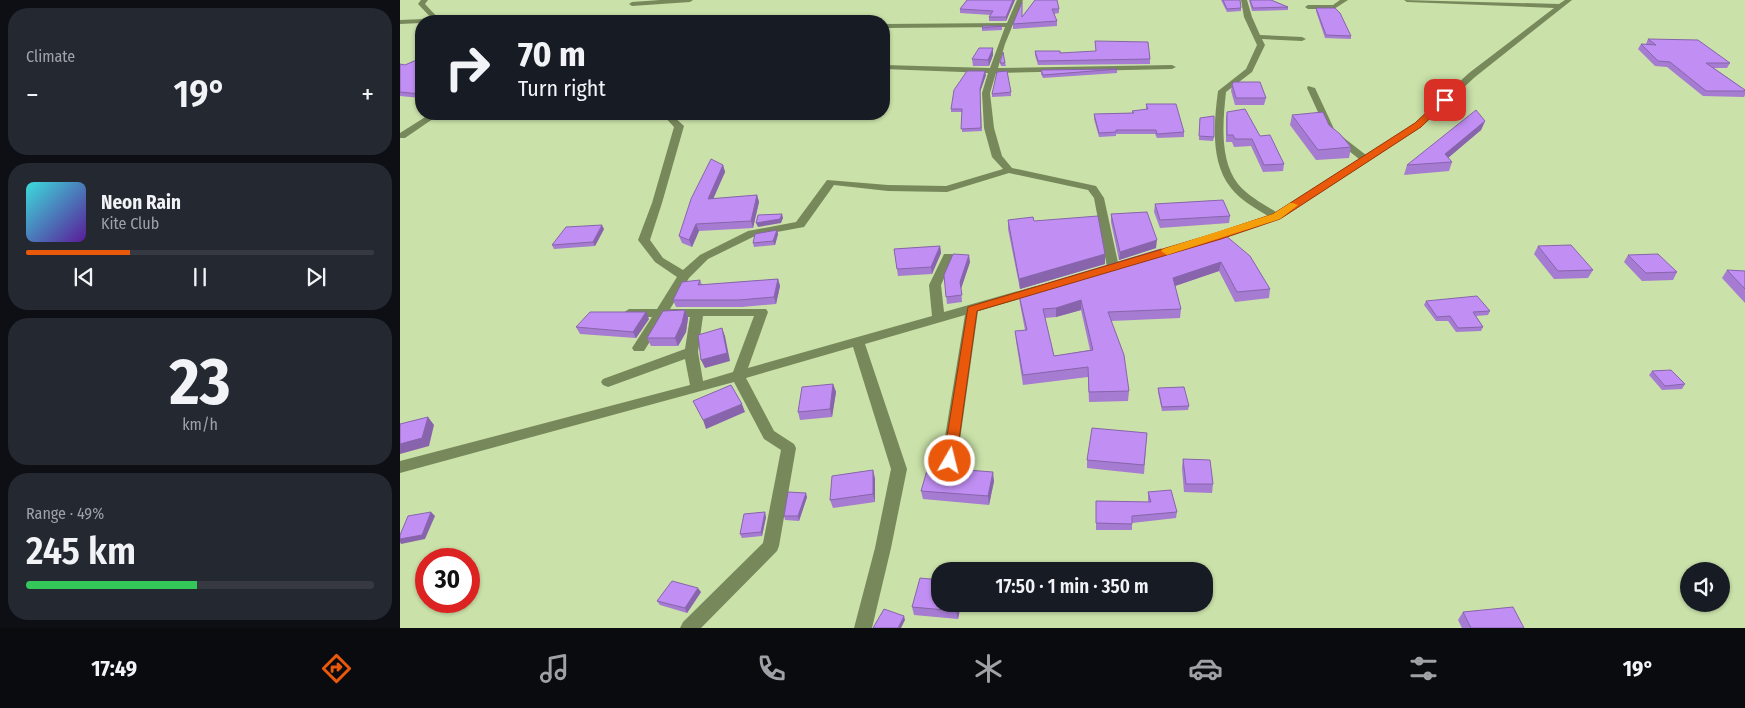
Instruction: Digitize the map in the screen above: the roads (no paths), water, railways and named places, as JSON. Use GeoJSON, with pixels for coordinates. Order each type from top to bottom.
{"type":"FeatureCollection","features":[{"type":"Feature","properties":{"kind":"street"},"geometry":{"type":"LineString","coordinates":[[425,0],[422,4],[432,15]]}},
{"type":"Feature","properties":{"kind":"street"},"geometry":{"type":"LineString","coordinates":[[632,4],[690,0]]}},
{"type":"Feature","properties":{"kind":"street"},"geometry":{"type":"LineString","coordinates":[[1009,170],[997,157],[988,128],[986,93],[1009,25],[1020,0]]}},
{"type":"Feature","properties":{"kind":"street"},"geometry":{"type":"LineString","coordinates":[[1244,0],[1248,17],[1261,45],[1249,70],[1222,91],[1219,108],[1224,170],[1236,188],[1276,216]]}},
{"type":"Feature","properties":{"kind":"street"},"geometry":{"type":"LineString","coordinates":[[1308,7],[1334,7],[1344,0]]}},
{"type":"Feature","properties":{"kind":"street"},"geometry":{"type":"LineString","coordinates":[[1407,0],[1564,3]]}},
{"type":"Feature","properties":{"kind":"street"},"geometry":{"type":"LineString","coordinates":[[639,348],[684,276],[704,257],[752,233],[800,225],[831,182],[888,188],[947,189],[1009,170],[1092,188],[1099,198],[1118,266],[1276,216],[1418,125],[1472,75],[1564,3]]}},
{"type":"Feature","properties":{"kind":"street"},"geometry":{"type":"LineString","coordinates":[[400,22],[415,21]]}},
{"type":"Feature","properties":{"kind":"street"},"geometry":{"type":"LineString","coordinates":[[890,26],[1009,25]]}},
{"type":"Feature","properties":{"kind":"street"},"geometry":{"type":"LineString","coordinates":[[1257,37],[1302,39]]}},
{"type":"Feature","properties":{"kind":"street"},"geometry":{"type":"LineString","coordinates":[[890,67],[993,70],[1172,67]]}},
{"type":"Feature","properties":{"kind":"street"},"geometry":{"type":"LineString","coordinates":[[1311,88],[1331,132],[1365,159]]}},
{"type":"Feature","properties":{"kind":"street"},"geometry":{"type":"LineString","coordinates":[[402,136],[427,120]]}},
{"type":"Feature","properties":{"kind":"street"},"geometry":{"type":"LineString","coordinates":[[672,120],[679,126],[657,203],[644,240],[659,260],[684,276]]}},
{"type":"Feature","properties":{"kind":"street"},"geometry":{"type":"LineString","coordinates":[[939,319],[935,285],[948,256]]}},
{"type":"Feature","properties":{"kind":"street"},"geometry":{"type":"LineString","coordinates":[[400,467],[697,388],[1047,287]]}},
{"type":"Feature","properties":{"kind":"street"},"geometry":{"type":"LineString","coordinates":[[950,461],[972,309]]}},
{"type":"Feature","properties":{"kind":"street"},"geometry":{"type":"LineString","coordinates":[[697,312],[691,352],[697,388]]}},
{"type":"Feature","properties":{"kind":"street"},"geometry":{"type":"LineString","coordinates":[[613,313],[762,312],[738,376],[769,435],[789,448],[771,546],[689,628]]}},
{"type":"Feature","properties":{"kind":"street"},"geometry":{"type":"LineString","coordinates":[[858,342],[899,469],[883,548],[863,628]]}},
{"type":"Feature","properties":{"kind":"street"},"geometry":{"type":"LineString","coordinates":[[608,382],[691,352]]}}]}
